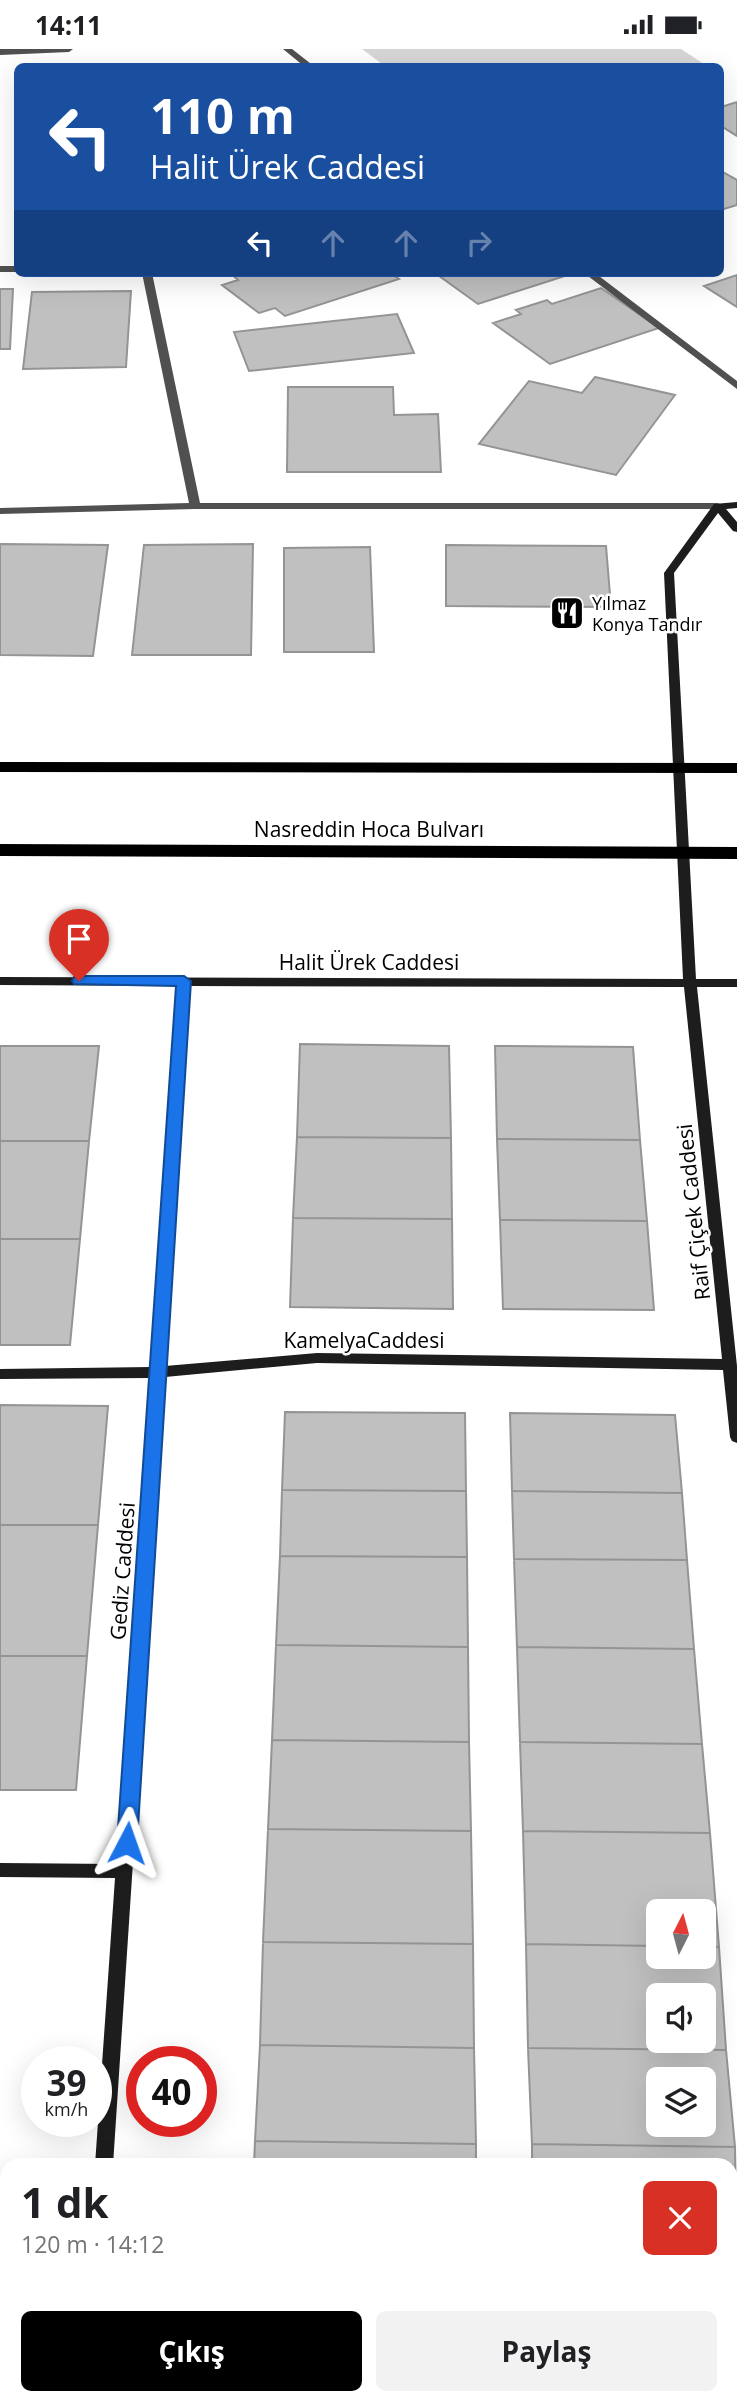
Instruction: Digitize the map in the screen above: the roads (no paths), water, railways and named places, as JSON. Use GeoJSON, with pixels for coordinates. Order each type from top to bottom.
{"type":"FeatureCollection","features":[{"type":"Feature","properties":{"kind":"highway"},"geometry":{"type":"LineString","coordinates":[[0,767],[737,768]]}},
{"type":"Feature","properties":{"kind":"highway","name":"Nasreddin Hoca Bulvarı"},"geometry":{"type":"LineString","coordinates":[[0,850],[737,853]]}},
{"type":"Feature","properties":{"kind":"street"},"geometry":{"type":"LineString","coordinates":[[0,53],[69,49]]}},
{"type":"Feature","properties":{"kind":"street"},"geometry":{"type":"LineString","coordinates":[[287,49],[306,63]]}},
{"type":"Feature","properties":{"kind":"street"},"geometry":{"type":"LineString","coordinates":[[148,277],[195,506]]}},
{"type":"Feature","properties":{"kind":"street"},"geometry":{"type":"LineString","coordinates":[[594,277],[737,386]]}},
{"type":"Feature","properties":{"kind":"street"},"geometry":{"type":"LineString","coordinates":[[0,511],[195,506],[737,505]]}},
{"type":"Feature","properties":{"kind":"street"},"geometry":{"type":"LineString","coordinates":[[718,506],[737,529]]}},
{"type":"Feature","properties":{"kind":"street","name":"Raif Çiçek Caddesi"},"geometry":{"type":"LineString","coordinates":[[718,506],[669,573],[690,983],[737,1437]]}},
{"type":"Feature","properties":{"kind":"street","name":"Halit Ürek Caddesi"},"geometry":{"type":"LineString","coordinates":[[0,981],[737,983]]}},
{"type":"Feature","properties":{"kind":"street","name":"Gediz Caddesi"},"geometry":{"type":"LineString","coordinates":[[104,2158],[184,981]]}},
{"type":"Feature","properties":{"kind":"street","name":"KamelyaCaddesi"},"geometry":{"type":"LineString","coordinates":[[0,1374],[158,1372],[317,1358],[729,1365]]}},
{"type":"Feature","properties":{"kind":"street"},"geometry":{"type":"LineString","coordinates":[[0,1870],[125,1871]]}},
{"type":"Feature","properties":{"kind":"place","name":"Yılmaz Konya Tandır"},"geometry":{"type":"Point","coordinates":[567,613]}}]}
